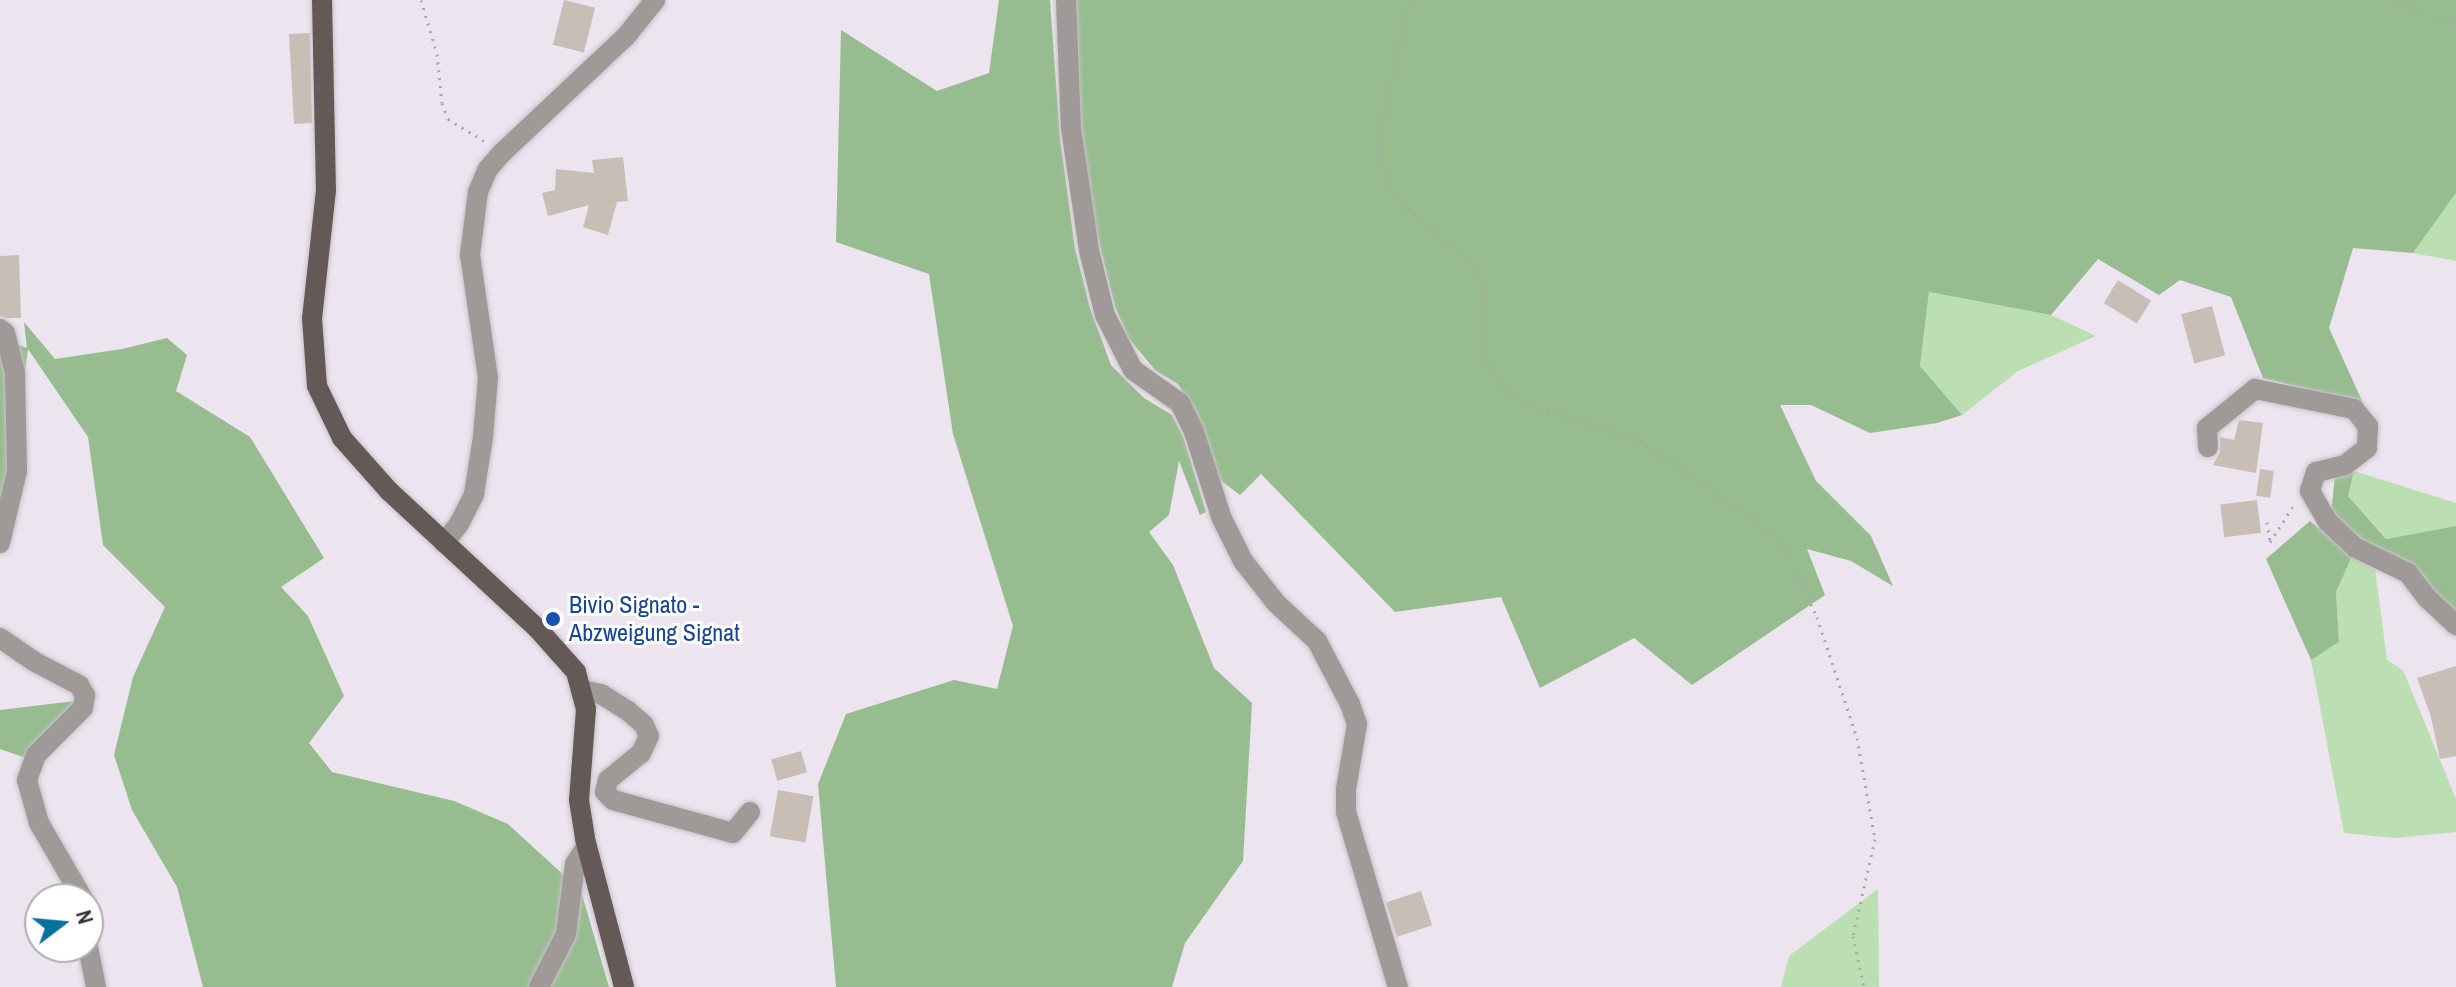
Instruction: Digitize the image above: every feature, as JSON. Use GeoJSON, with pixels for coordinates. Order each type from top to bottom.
{"type":"FeatureCollection","features":[{"type":"Feature","properties":{"kind":"main road"},"geometry":{"type":"LineString","coordinates":[[322,0],[326,190],[312,318],[312,354],[317,386],[342,438],[389,491],[562,654],[576,672],[586,709],[579,800],[586,847],[624,987]]}},
{"type":"Feature","properties":{"kind":"street"},"geometry":{"type":"LineString","coordinates":[[444,543],[459,524],[474,494],[483,437],[488,378],[485,341],[473,284],[472,223],[483,181],[503,152],[627,35],[655,0]]}},
{"type":"Feature","properties":{"kind":"street"},"geometry":{"type":"LineString","coordinates":[[1066,0],[1071,128],[1089,250],[1105,315],[1133,370],[1180,403],[1194,432],[1222,519],[1243,561],[1276,603],[1317,641],[1357,724],[1346,789],[1346,812],[1398,987]]}},
{"type":"Feature","properties":{"kind":"street"},"geometry":{"type":"LineString","coordinates":[[0,329],[5,333],[15,373],[17,471],[0,543]]}},
{"type":"Feature","properties":{"kind":"street"},"geometry":{"type":"LineString","coordinates":[[2208,447],[2207,428],[2255,389],[2354,409],[2368,426],[2367,448],[2345,465],[2316,472],[2310,491],[2328,522],[2356,548],[2408,573],[2427,598],[2456,625]]}},
{"type":"Feature","properties":{"kind":"street"},"geometry":{"type":"LineString","coordinates":[[0,638],[35,662],[79,685],[85,695],[83,708],[36,755],[27,780],[39,823],[74,883]]}},
{"type":"Feature","properties":{"kind":"street"},"geometry":{"type":"LineString","coordinates":[[582,690],[601,694],[628,711],[644,725],[649,736],[641,753],[608,780],[605,792],[613,800],[733,833],[750,812]]}},
{"type":"Feature","properties":{"kind":"street"},"geometry":{"type":"LineString","coordinates":[[539,987],[566,934],[575,864],[586,847]]}},
{"type":"Feature","properties":{"kind":"street"},"geometry":{"type":"LineString","coordinates":[[91,963],[96,987]]}},
{"type":"Feature","properties":{"kind":"path"},"geometry":{"type":"LineString","coordinates":[[421,0],[437,54],[442,103],[448,119],[503,152]]}},
{"type":"Feature","properties":{"kind":"path"},"geometry":{"type":"LineString","coordinates":[[1414,0],[1404,24],[1382,120],[1378,157],[1395,198],[1469,260],[1482,279],[1487,293],[1480,352],[1501,386],[1517,400],[1640,441],[1765,528],[1783,546],[1817,617],[1857,738],[1875,839],[1853,936],[1864,987]]}},
{"type":"Feature","properties":{"kind":"path"},"geometry":{"type":"LineString","coordinates":[[2392,0],[2456,24]]}},
{"type":"Feature","properties":{"kind":"path"},"geometry":{"type":"LineString","coordinates":[[2267,522],[2270,542],[2298,498]]}},
{"type":"Feature","properties":{"kind":"green space"},"geometry":{"type":"Polygon","coordinates":[[[999,0],[1050,0],[1060,138],[1075,249],[1090,308],[1111,365],[1144,398],[1172,415],[1183,436],[1206,512],[1200,515],[1179,461],[1169,515],[1149,532],[1173,565],[1214,668],[1252,703],[1243,861],[1185,943],[1172,987],[836,987],[818,784],[846,714],[954,680],[997,689],[1013,626],[953,434],[929,274],[836,242],[841,30],[937,91],[989,73],[999,0]]]}},
{"type":"Feature","properties":{"kind":"green space"},"geometry":{"type":"Polygon","coordinates":[[[1076,0],[2456,0],[2456,193],[2413,253],[2353,248],[2329,328],[2363,403],[2263,378],[2231,297],[2180,280],[2159,295],[2098,259],[2051,315],[1929,292],[1920,366],[1962,415],[1937,423],[1870,433],[1811,405],[1780,405],[1816,481],[1871,536],[1893,586],[1851,561],[1807,549],[1825,595],[1692,685],[1634,638],[1540,688],[1501,597],[1395,612],[1261,474],[1240,495],[1220,480],[1189,402],[1178,384],[1156,371],[1129,339],[1115,307],[1095,226],[1078,102],[1076,0]]]}},
{"type":"Feature","properties":{"kind":"green space"},"geometry":{"type":"Polygon","coordinates":[[[2456,193],[2456,261],[2413,253],[2456,193]]]}},
{"type":"Feature","properties":{"kind":"green space"},"geometry":{"type":"Polygon","coordinates":[[[1929,292],[2051,315],[2096,336],[2018,371],[1962,415],[1920,366],[1929,292]]]}},
{"type":"Feature","properties":{"kind":"green space"},"geometry":{"type":"Polygon","coordinates":[[[24,322],[55,359],[122,349],[167,338],[187,355],[176,391],[250,437],[324,558],[281,587],[308,616],[344,696],[309,743],[332,772],[454,801],[508,824],[581,891],[609,987],[203,987],[177,887],[132,810],[114,755],[133,677],[165,607],[103,545],[88,437],[28,349],[10,483],[0,500],[0,337],[27,348],[24,322]]]}},
{"type":"Feature","properties":{"kind":"green space"},"geometry":{"type":"Polygon","coordinates":[[[2354,471],[2456,503],[2456,526],[2386,539],[2348,496],[2354,471]]]}},
{"type":"Feature","properties":{"kind":"green space"},"geometry":{"type":"Polygon","coordinates":[[[2354,471],[2348,496],[2386,539],[2456,526],[2456,616],[2331,513],[2335,476],[2354,471]]]}},
{"type":"Feature","properties":{"kind":"green space"},"geometry":{"type":"Polygon","coordinates":[[[2310,521],[2352,556],[2336,592],[2339,642],[2311,660],[2266,559],[2310,521]]]}},
{"type":"Feature","properties":{"kind":"green space"},"geometry":{"type":"Polygon","coordinates":[[[2352,556],[2375,569],[2387,660],[2403,670],[2456,799],[2456,832],[2395,838],[2344,833],[2311,660],[2339,642],[2336,592],[2352,556]]]}},
{"type":"Feature","properties":{"kind":"green space"},"geometry":{"type":"Polygon","coordinates":[[[83,700],[26,758],[0,749],[0,710],[83,700]]]}},
{"type":"Feature","properties":{"kind":"green space"},"geometry":{"type":"Polygon","coordinates":[[[1878,889],[1879,987],[1781,987],[1789,956],[1878,889]]]}},
{"type":"Feature","properties":{"kind":"building"},"geometry":{"type":"Polygon","coordinates":[[[564,0],[595,8],[584,52],[553,45],[564,0]]]}},
{"type":"Feature","properties":{"kind":"building"},"geometry":{"type":"Polygon","coordinates":[[[310,33],[312,123],[294,124],[289,34],[310,33]]]}},
{"type":"Feature","properties":{"kind":"building"},"geometry":{"type":"Polygon","coordinates":[[[623,157],[628,201],[617,202],[608,235],[583,227],[589,205],[548,216],[542,193],[555,190],[556,169],[594,173],[592,160],[623,157]]]}},
{"type":"Feature","properties":{"kind":"building"},"geometry":{"type":"Polygon","coordinates":[[[19,255],[21,318],[7,318],[0,316],[0,256],[19,255]]]}},
{"type":"Feature","properties":{"kind":"building"},"geometry":{"type":"Polygon","coordinates":[[[2118,280],[2151,301],[2137,324],[2104,303],[2118,280]]]}},
{"type":"Feature","properties":{"kind":"building"},"geometry":{"type":"Polygon","coordinates":[[[2212,306],[2225,355],[2194,364],[2181,314],[2212,306]]]}},
{"type":"Feature","properties":{"kind":"building"},"geometry":{"type":"Polygon","coordinates":[[[2239,420],[2263,423],[2256,473],[2213,465],[2220,452],[2220,437],[2234,440],[2239,420]]]}},
{"type":"Feature","properties":{"kind":"building"},"geometry":{"type":"Polygon","coordinates":[[[2260,469],[2274,471],[2270,498],[2256,496],[2260,469]]]}},
{"type":"Feature","properties":{"kind":"building"},"geometry":{"type":"Polygon","coordinates":[[[2257,500],[2261,533],[2224,537],[2220,505],[2257,500]]]}},
{"type":"Feature","properties":{"kind":"building"},"geometry":{"type":"Polygon","coordinates":[[[2456,666],[2456,756],[2440,759],[2431,717],[2417,678],[2456,666]]]}},
{"type":"Feature","properties":{"kind":"building"},"geometry":{"type":"Polygon","coordinates":[[[801,751],[807,772],[777,781],[771,760],[801,751]]]}},
{"type":"Feature","properties":{"kind":"building"},"geometry":{"type":"Polygon","coordinates":[[[778,790],[813,796],[805,843],[770,836],[778,790]]]}},
{"type":"Feature","properties":{"kind":"building"},"geometry":{"type":"Polygon","coordinates":[[[1421,891],[1432,925],[1397,937],[1386,902],[1421,891]]]}},
{"type":"Feature","properties":{"kind":"place","name":"Bivio Signato - Abzweigung Signat"},"geometry":{"type":"Point","coordinates":[553,619]}}]}
